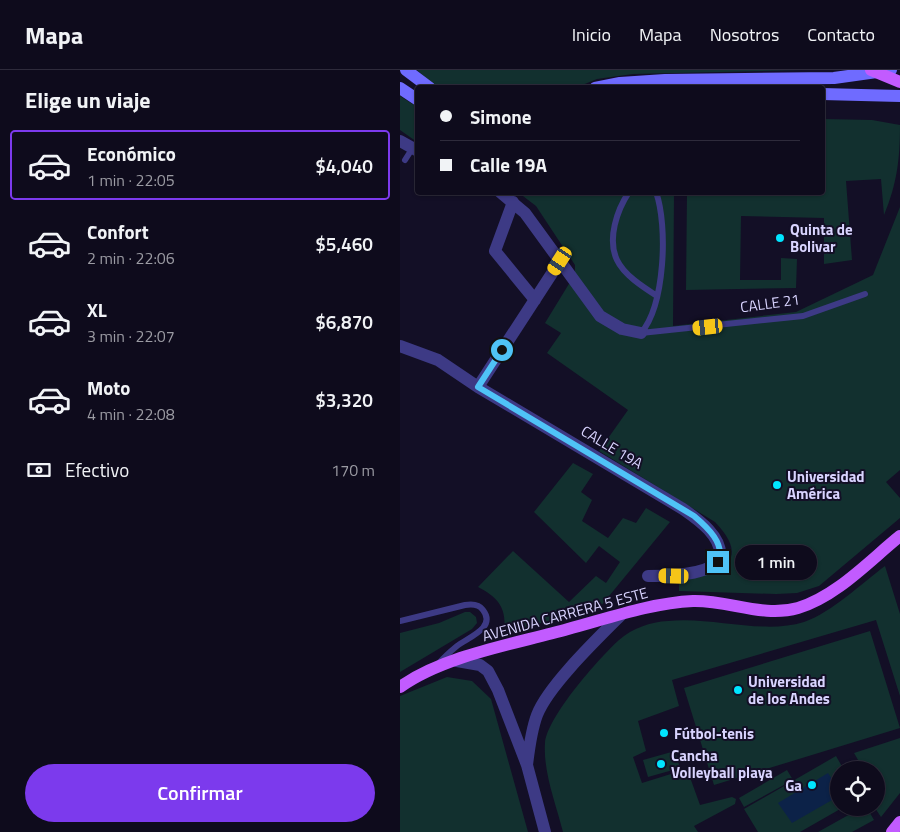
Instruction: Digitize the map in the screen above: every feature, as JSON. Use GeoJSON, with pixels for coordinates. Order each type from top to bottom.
{"type":"FeatureCollection","features":[{"type":"Feature","properties":{"kind":"main road"},"geometry":{"type":"LineString","coordinates":[[873,71],[900,82]]}},
{"type":"Feature","properties":{"kind":"main road","name":"AVENIDA CARRERA 5 ESTE"},"geometry":{"type":"LineString","coordinates":[[400,687],[431,669],[478,654],[656,606],[692,601],[714,602],[771,611],[800,608],[830,592],[900,536]]}},
{"type":"Feature","properties":{"kind":"main road"},"geometry":{"type":"LineString","coordinates":[[892,832],[900,822]]}},
{"type":"Feature","properties":{"kind":"street"},"geometry":{"type":"LineString","coordinates":[[406,70],[426,85]]}},
{"type":"Feature","properties":{"kind":"street"},"geometry":{"type":"LineString","coordinates":[[615,85],[641,81],[834,78],[873,71],[891,70]]}},
{"type":"Feature","properties":{"kind":"street"},"geometry":{"type":"LineString","coordinates":[[400,88],[415,98]]}},
{"type":"Feature","properties":{"kind":"street"},"geometry":{"type":"LineString","coordinates":[[825,94],[900,96]]}},
{"type":"Feature","properties":{"kind":"street"},"geometry":{"type":"LineString","coordinates":[[400,141],[415,150]]}},
{"type":"Feature","properties":{"kind":"street","name":"CALLE 21"},"geometry":{"type":"LineString","coordinates":[[504,195],[525,213],[600,316],[622,329],[641,333]]}},
{"type":"Feature","properties":{"kind":"street"},"geometry":{"type":"LineString","coordinates":[[513,202],[495,251],[534,300]]}},
{"type":"Feature","properties":{"kind":"street"},"geometry":{"type":"LineString","coordinates":[[478,387],[560,261]]}},
{"type":"Feature","properties":{"kind":"street","name":"CALLE 19A"},"geometry":{"type":"LineString","coordinates":[[400,346],[438,360],[478,387],[683,509],[702,522],[720,547],[720,558],[714,565],[682,575],[648,576]]}},
{"type":"Feature","properties":{"kind":"street"},"geometry":{"type":"LineString","coordinates":[[527,765],[533,729],[544,702],[592,644],[621,615]]}},
{"type":"Feature","properties":{"kind":"street"},"geometry":{"type":"LineString","coordinates":[[458,661],[480,666],[488,671],[498,690],[527,765],[545,832]]}},
{"type":"Feature","properties":{"kind":"lane"},"geometry":{"type":"LineString","coordinates":[[405,160],[415,150]]}},
{"type":"Feature","properties":{"kind":"lane"},"geometry":{"type":"LineString","coordinates":[[627,195],[616,217],[614,248],[617,260],[641,285],[657,296]]}},
{"type":"Feature","properties":{"kind":"lane"},"geometry":{"type":"LineString","coordinates":[[641,333],[650,322],[657,296],[664,234],[657,195]]}},
{"type":"Feature","properties":{"kind":"lane","name":"CALLE 21"},"geometry":{"type":"LineString","coordinates":[[641,333],[803,316],[865,294]]}},
{"type":"Feature","properties":{"kind":"lane"},"geometry":{"type":"LineString","coordinates":[[400,621],[465,605],[475,605],[483,610],[486,618],[482,630],[456,646],[431,669]]}},
{"type":"Feature","properties":{"kind":"green space"},"geometry":{"type":"Polygon","coordinates":[[[417,70],[803,70],[633,74],[597,79],[582,85],[434,85],[417,70]]]}},
{"type":"Feature","properties":{"kind":"green space"},"geometry":{"type":"Polygon","coordinates":[[[400,96],[415,106],[415,141],[400,130],[400,96]]]}},
{"type":"Feature","properties":{"kind":"green space"},"geometry":{"type":"Polygon","coordinates":[[[825,119],[872,120],[900,125],[897,171],[884,215],[881,179],[846,181],[852,260],[824,264],[824,218],[741,216],[740,280],[781,280],[781,258],[797,259],[796,288],[686,290],[687,195],[825,195],[825,119]]]}},
{"type":"Feature","properties":{"kind":"green space","name":"Universidad América"},"geometry":{"type":"Polygon","coordinates":[[[522,195],[674,195],[673,326],[796,312],[873,275],[900,207],[900,470],[886,482],[900,498],[900,518],[819,586],[797,593],[776,594],[679,591],[679,584],[685,579],[722,569],[731,557],[730,543],[715,522],[599,451],[628,410],[547,353],[561,333],[545,323],[575,274],[575,265],[536,206],[522,195]]]}},
{"type":"Feature","properties":{"kind":"green space"},"geometry":{"type":"Polygon","coordinates":[[[573,463],[593,474],[581,492],[592,500],[582,521],[608,538],[623,518],[636,523],[646,508],[670,522],[600,607],[504,633],[503,610],[491,595],[478,587],[513,551],[569,602],[596,576],[606,583],[620,562],[599,546],[586,563],[534,512],[573,463]]]}},
{"type":"Feature","properties":{"kind":"green space"},"geometry":{"type":"Polygon","coordinates":[[[885,566],[900,614],[900,696],[876,620],[672,680],[679,706],[638,721],[646,751],[633,757],[642,783],[687,769],[700,805],[732,797],[736,799],[735,804],[694,826],[698,832],[563,832],[546,765],[545,743],[548,732],[575,688],[619,640],[636,629],[648,624],[661,622],[685,620],[772,627],[804,622],[825,612],[885,566]]]}},
{"type":"Feature","properties":{"kind":"green space"},"geometry":{"type":"Polygon","coordinates":[[[465,612],[470,612],[476,617],[477,623],[472,629],[400,672],[400,633],[439,623],[465,612]]]}},
{"type":"Feature","properties":{"kind":"green space"},"geometry":{"type":"Polygon","coordinates":[[[870,631],[900,728],[714,785],[684,688],[870,631]]]}},
{"type":"Feature","properties":{"kind":"green space"},"geometry":{"type":"Polygon","coordinates":[[[447,677],[472,681],[491,699],[528,832],[400,832],[400,696],[447,677]]]}},
{"type":"Feature","properties":{"kind":"green space"},"geometry":{"type":"Polygon","coordinates":[[[900,738],[900,793],[885,812],[885,761],[859,761],[854,753],[900,738]]]}},
{"type":"Feature","properties":{"kind":"green space","name":"Cancha Volleyball playa"},"geometry":{"type":"Polygon","coordinates":[[[675,751],[680,768],[648,777],[643,760],[675,751]]]}},
{"type":"Feature","properties":{"kind":"green space","name":"Ga"},"geometry":{"type":"Polygon","coordinates":[[[836,756],[839,761],[830,761],[830,815],[800,832],[758,832],[744,809],[836,756]]]}},
{"type":"Feature","properties":{"kind":"green space"},"geometry":{"type":"Polygon","coordinates":[[[787,770],[793,780],[744,807],[739,798],[787,770]]]}},
{"type":"Feature","properties":{"kind":"green space","name":"Ga"},"geometry":{"type":"Polygon","coordinates":[[[847,816],[872,816],[874,820],[852,832],[818,832],[847,816]]]}},
{"type":"Feature","properties":{"kind":"water"},"geometry":{"type":"Polygon","coordinates":[[[828,773],[830,776],[830,801],[792,823],[778,803],[828,773]]]}},
{"type":"Feature","properties":{"kind":"place","name":"Quinta de Bolivar"},"geometry":{"type":"Point","coordinates":[780,238]}},
{"type":"Feature","properties":{"kind":"place","name":"Universidad América"},"geometry":{"type":"Point","coordinates":[777,485]}},
{"type":"Feature","properties":{"kind":"place","name":"Universidad de los Andes"},"geometry":{"type":"Point","coordinates":[738,690]}},
{"type":"Feature","properties":{"kind":"place","name":"Fútbol-tenis"},"geometry":{"type":"Point","coordinates":[664,733]}},
{"type":"Feature","properties":{"kind":"place","name":"Cancha Volleyball playa"},"geometry":{"type":"Point","coordinates":[661,764]}},
{"type":"Feature","properties":{"kind":"place","name":"Ga"},"geometry":{"type":"Point","coordinates":[812,785]}},
{"type":"Feature","properties":{"kind":"route"},"geometry":{"type":"LineString","coordinates":[[502,350],[478,387],[694,516],[702,522],[720,547],[718,562]]}}]}
